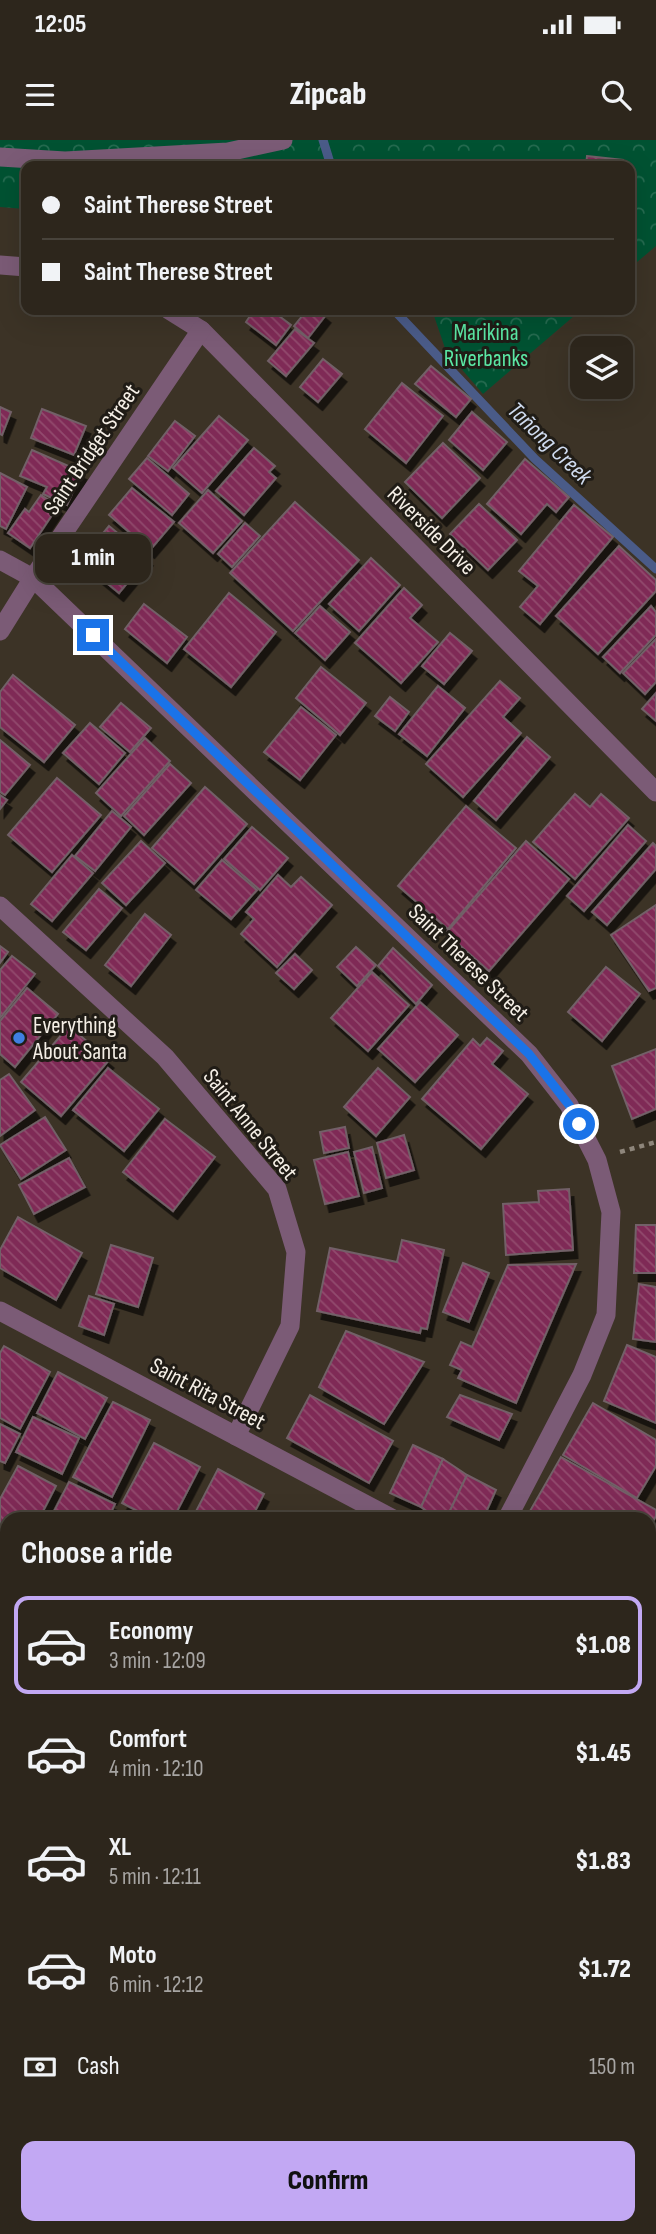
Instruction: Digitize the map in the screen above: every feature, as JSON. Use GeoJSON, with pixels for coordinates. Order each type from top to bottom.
{"type":"FeatureCollection","features":[{"type":"Feature","properties":{"kind":"street"},"geometry":{"type":"LineString","coordinates":[[0,157],[65,161],[228,152],[283,140]]}},
{"type":"Feature","properties":{"kind":"street"},"geometry":{"type":"LineString","coordinates":[[0,265],[21,267]]}},
{"type":"Feature","properties":{"kind":"street","name":"Riverside Drive"},"geometry":{"type":"LineString","coordinates":[[177,315],[201,330],[656,792]]}},
{"type":"Feature","properties":{"kind":"street","name":"Saint Bridget Street"},"geometry":{"type":"LineString","coordinates":[[0,631],[201,330]]}},
{"type":"Feature","properties":{"kind":"street","name":"Saint Therese Street"},"geometry":{"type":"LineString","coordinates":[[0,560],[33,578],[529,1054],[569,1105],[597,1160],[611,1212],[606,1315],[582,1375],[511,1512]]}},
{"type":"Feature","properties":{"kind":"street","name":"Saint Anne Street"},"geometry":{"type":"LineString","coordinates":[[0,906],[165,1057],[277,1189],[296,1252],[290,1326],[236,1436]]}},
{"type":"Feature","properties":{"kind":"street","name":"Saint Rita Street"},"geometry":{"type":"LineString","coordinates":[[0,1311],[380,1512]]}},
{"type":"Feature","properties":{"kind":"path"},"geometry":{"type":"LineString","coordinates":[[621,1152],[656,1142]]}},
{"type":"Feature","properties":{"kind":"green space"},"geometry":{"type":"Polygon","coordinates":[[[0,140],[656,140],[656,246],[635,264],[635,161],[21,161],[21,209],[0,207],[0,140]]]}},
{"type":"Feature","properties":{"kind":"green space","name":"Marikina Riverbanks"},"geometry":{"type":"Polygon","coordinates":[[[434,315],[575,315],[483,394],[446,351],[434,315]]]}},
{"type":"Feature","properties":{"kind":"building"},"geometry":{"type":"Polygon","coordinates":[[[587,156],[623,160],[623,161],[586,161],[587,156]]]}},
{"type":"Feature","properties":{"kind":"building"},"geometry":{"type":"Polygon","coordinates":[[[251,315],[278,315],[291,325],[276,345],[246,322],[251,315]]]}},
{"type":"Feature","properties":{"kind":"building"},"geometry":{"type":"Polygon","coordinates":[[[303,315],[326,315],[308,338],[294,326],[303,315]]]}},
{"type":"Feature","properties":{"kind":"building"},"geometry":{"type":"Polygon","coordinates":[[[295,329],[314,343],[286,376],[268,361],[295,329]]]}},
{"type":"Feature","properties":{"kind":"building"},"geometry":{"type":"Polygon","coordinates":[[[323,359],[342,374],[318,402],[300,387],[323,359]]]}},
{"type":"Feature","properties":{"kind":"building"},"geometry":{"type":"Polygon","coordinates":[[[431,366],[471,399],[456,417],[415,384],[431,366]]]}},
{"type":"Feature","properties":{"kind":"building"},"geometry":{"type":"Polygon","coordinates":[[[402,383],[443,416],[406,463],[365,429],[402,383]]]}},
{"type":"Feature","properties":{"kind":"building"},"geometry":{"type":"Polygon","coordinates":[[[0,407],[11,412],[2,435],[0,434],[0,407]]]}},
{"type":"Feature","properties":{"kind":"building"},"geometry":{"type":"Polygon","coordinates":[[[42,409],[86,426],[74,455],[31,438],[42,409]]]}},
{"type":"Feature","properties":{"kind":"building"},"geometry":{"type":"Polygon","coordinates":[[[472,412],[507,442],[483,470],[449,440],[472,412]]]}},
{"type":"Feature","properties":{"kind":"building"},"geometry":{"type":"Polygon","coordinates":[[[219,416],[248,440],[202,493],[173,468],[219,416]]]}},
{"type":"Feature","properties":{"kind":"building"},"geometry":{"type":"Polygon","coordinates":[[[175,421],[195,436],[168,471],[148,456],[175,421]]]}},
{"type":"Feature","properties":{"kind":"building"},"geometry":{"type":"Polygon","coordinates":[[[443,443],[480,478],[442,518],[405,482],[443,443]]]}},
{"type":"Feature","properties":{"kind":"building"},"geometry":{"type":"Polygon","coordinates":[[[254,448],[275,466],[269,472],[276,478],[244,515],[216,491],[254,448]]]}},
{"type":"Feature","properties":{"kind":"building"},"geometry":{"type":"Polygon","coordinates":[[[32,450],[82,472],[67,505],[43,494],[47,487],[20,476],[32,450]]]}},
{"type":"Feature","properties":{"kind":"building"},"geometry":{"type":"Polygon","coordinates":[[[147,458],[189,494],[172,515],[129,479],[147,458]]]}},
{"type":"Feature","properties":{"kind":"building"},"geometry":{"type":"Polygon","coordinates":[[[525,459],[569,497],[556,512],[547,504],[521,534],[487,504],[525,459]]]}},
{"type":"Feature","properties":{"kind":"building"},"geometry":{"type":"Polygon","coordinates":[[[0,473],[27,487],[6,529],[0,526],[0,473]]]}},
{"type":"Feature","properties":{"kind":"building"},"geometry":{"type":"Polygon","coordinates":[[[132,488],[174,522],[150,550],[109,515],[132,488]]]}},
{"type":"Feature","properties":{"kind":"building"},"geometry":{"type":"Polygon","coordinates":[[[208,490],[242,521],[213,553],[179,523],[208,490]]]}},
{"type":"Feature","properties":{"kind":"building"},"geometry":{"type":"Polygon","coordinates":[[[41,495],[58,506],[30,548],[8,533],[25,509],[29,512],[41,495]]]}},
{"type":"Feature","properties":{"kind":"building"},"geometry":{"type":"Polygon","coordinates":[[[295,502],[359,560],[293,631],[230,573],[295,502]]]}},
{"type":"Feature","properties":{"kind":"building"},"geometry":{"type":"Polygon","coordinates":[[[479,504],[517,540],[488,570],[450,534],[479,504]]]}},
{"type":"Feature","properties":{"kind":"building"},"geometry":{"type":"Polygon","coordinates":[[[574,505],[613,537],[540,624],[520,607],[538,586],[519,571],[574,505]]]}},
{"type":"Feature","properties":{"kind":"building"},"geometry":{"type":"Polygon","coordinates":[[[245,523],[260,536],[232,567],[218,554],[245,523]]]}},
{"type":"Feature","properties":{"kind":"building"},"geometry":{"type":"Polygon","coordinates":[[[109,526],[148,558],[119,593],[80,561],[109,526]]]}},
{"type":"Feature","properties":{"kind":"building"},"geometry":{"type":"Polygon","coordinates":[[[619,546],[656,580],[656,591],[598,654],[556,616],[619,546]]]}},
{"type":"Feature","properties":{"kind":"building"},"geometry":{"type":"Polygon","coordinates":[[[371,558],[400,585],[359,631],[329,604],[371,558]]]}},
{"type":"Feature","properties":{"kind":"building"},"geometry":{"type":"Polygon","coordinates":[[[404,588],[422,605],[410,618],[438,642],[401,683],[355,643],[404,588]]]}},
{"type":"Feature","properties":{"kind":"building"},"geometry":{"type":"Polygon","coordinates":[[[229,593],[276,632],[231,687],[184,649],[229,593]]]}},
{"type":"Feature","properties":{"kind":"building"},"geometry":{"type":"Polygon","coordinates":[[[144,604],[187,637],[167,663],[125,629],[144,604]]]}},
{"type":"Feature","properties":{"kind":"building"},"geometry":{"type":"Polygon","coordinates":[[[320,606],[350,632],[325,660],[295,633],[320,606]]]}},
{"type":"Feature","properties":{"kind":"building"},"geometry":{"type":"Polygon","coordinates":[[[651,606],[656,612],[656,635],[620,673],[603,657],[651,606]]]}},
{"type":"Feature","properties":{"kind":"building"},"geometry":{"type":"Polygon","coordinates":[[[450,633],[472,651],[444,684],[422,666],[450,633]]]}},
{"type":"Feature","properties":{"kind":"building"},"geometry":{"type":"Polygon","coordinates":[[[656,639],[656,682],[645,694],[623,673],[656,639]]]}},
{"type":"Feature","properties":{"kind":"building"},"geometry":{"type":"Polygon","coordinates":[[[321,667],[366,703],[340,735],[296,698],[321,667]]]}},
{"type":"Feature","properties":{"kind":"building"},"geometry":{"type":"Polygon","coordinates":[[[13,675],[75,725],[44,762],[0,727],[0,692],[13,675]]]}},
{"type":"Feature","properties":{"kind":"building"},"geometry":{"type":"Polygon","coordinates":[[[500,681],[520,698],[503,717],[521,733],[463,797],[426,764],[500,681]]]}},
{"type":"Feature","properties":{"kind":"building"},"geometry":{"type":"Polygon","coordinates":[[[438,686],[465,708],[427,756],[399,734],[438,686]]]}},
{"type":"Feature","properties":{"kind":"building"},"geometry":{"type":"Polygon","coordinates":[[[656,693],[656,721],[642,709],[656,693]]]}},
{"type":"Feature","properties":{"kind":"building"},"geometry":{"type":"Polygon","coordinates":[[[390,697],[409,712],[395,731],[375,716],[390,697]]]}},
{"type":"Feature","properties":{"kind":"building"},"geometry":{"type":"Polygon","coordinates":[[[121,703],[151,728],[130,752],[100,727],[121,703]]]}},
{"type":"Feature","properties":{"kind":"building"},"geometry":{"type":"Polygon","coordinates":[[[301,707],[336,735],[300,780],[264,752],[301,707]]]}},
{"type":"Feature","properties":{"kind":"building"},"geometry":{"type":"Polygon","coordinates":[[[90,723],[125,753],[99,784],[63,753],[90,723]]]}},
{"type":"Feature","properties":{"kind":"building"},"geometry":{"type":"Polygon","coordinates":[[[527,737],[550,757],[496,820],[474,801],[527,737]]]}},
{"type":"Feature","properties":{"kind":"building"},"geometry":{"type":"Polygon","coordinates":[[[145,738],[170,761],[121,816],[96,793],[145,738]]]}},
{"type":"Feature","properties":{"kind":"building"},"geometry":{"type":"Polygon","coordinates":[[[0,740],[30,765],[5,795],[0,792],[0,740]]]}},
{"type":"Feature","properties":{"kind":"building"},"geometry":{"type":"Polygon","coordinates":[[[170,764],[191,783],[144,835],[124,816],[170,764]]]}},
{"type":"Feature","properties":{"kind":"building"},"geometry":{"type":"Polygon","coordinates":[[[57,778],[101,815],[52,872],[8,835],[57,778]]]}},
{"type":"Feature","properties":{"kind":"building"},"geometry":{"type":"Polygon","coordinates":[[[205,787],[247,824],[194,884],[152,848],[205,787]]]}},
{"type":"Feature","properties":{"kind":"building"},"geometry":{"type":"Polygon","coordinates":[[[575,794],[590,807],[601,794],[629,818],[575,879],[533,842],[575,794]]]}},
{"type":"Feature","properties":{"kind":"building"},"geometry":{"type":"Polygon","coordinates":[[[0,795],[7,800],[0,809],[0,795]]]}},
{"type":"Feature","properties":{"kind":"building"},"geometry":{"type":"Polygon","coordinates":[[[466,806],[516,848],[448,929],[398,886],[466,806]]]}},
{"type":"Feature","properties":{"kind":"building"},"geometry":{"type":"Polygon","coordinates":[[[112,811],[131,827],[95,871],[75,856],[112,811]]]}},
{"type":"Feature","properties":{"kind":"building"},"geometry":{"type":"Polygon","coordinates":[[[628,825],[646,841],[584,911],[567,896],[628,825]]]}},
{"type":"Feature","properties":{"kind":"building"},"geometry":{"type":"Polygon","coordinates":[[[252,827],[288,858],[260,890],[224,859],[252,827]]]}},
{"type":"Feature","properties":{"kind":"building"},"geometry":{"type":"Polygon","coordinates":[[[141,841],[165,863],[126,905],[102,883],[141,841]]]}},
{"type":"Feature","properties":{"kind":"building"},"geometry":{"type":"Polygon","coordinates":[[[526,841],[569,879],[489,971],[446,933],[526,841]]]}},
{"type":"Feature","properties":{"kind":"building"},"geometry":{"type":"Polygon","coordinates":[[[653,843],[656,846],[656,869],[607,925],[592,912],[653,843]]]}},
{"type":"Feature","properties":{"kind":"building"},"geometry":{"type":"Polygon","coordinates":[[[72,855],[93,873],[52,921],[31,904],[72,855]]]}},
{"type":"Feature","properties":{"kind":"building"},"geometry":{"type":"Polygon","coordinates":[[[222,860],[257,890],[231,919],[196,890],[222,860]]]}},
{"type":"Feature","properties":{"kind":"building"},"geometry":{"type":"Polygon","coordinates":[[[278,875],[291,887],[301,877],[332,905],[277,967],[241,934],[254,919],[246,912],[278,875]]]}},
{"type":"Feature","properties":{"kind":"building"},"geometry":{"type":"Polygon","coordinates":[[[99,889],[122,908],[86,950],[63,932],[99,889]]]}},
{"type":"Feature","properties":{"kind":"building"},"geometry":{"type":"Polygon","coordinates":[[[656,905],[656,988],[649,991],[611,935],[656,905]]]}},
{"type":"Feature","properties":{"kind":"building"},"geometry":{"type":"Polygon","coordinates":[[[145,914],[171,935],[131,986],[105,965],[145,914]]]}},
{"type":"Feature","properties":{"kind":"building"},"geometry":{"type":"Polygon","coordinates":[[[0,946],[8,952],[0,963],[0,946]]]}},
{"type":"Feature","properties":{"kind":"building"},"geometry":{"type":"Polygon","coordinates":[[[356,947],[376,965],[357,986],[337,967],[356,947]]]}},
{"type":"Feature","properties":{"kind":"building"},"geometry":{"type":"Polygon","coordinates":[[[393,948],[432,985],[416,1004],[378,966],[393,948]]]}},
{"type":"Feature","properties":{"kind":"building"},"geometry":{"type":"Polygon","coordinates":[[[295,954],[312,970],[294,989],[276,973],[295,954]]]}},
{"type":"Feature","properties":{"kind":"building"},"geometry":{"type":"Polygon","coordinates":[[[12,956],[35,974],[0,1018],[0,970],[12,956]]]}},
{"type":"Feature","properties":{"kind":"building"},"geometry":{"type":"Polygon","coordinates":[[[606,967],[640,994],[602,1041],[568,1012],[606,967]]]}},
{"type":"Feature","properties":{"kind":"building"},"geometry":{"type":"Polygon","coordinates":[[[372,972],[409,1005],[368,1051],[331,1018],[372,972]]]}},
{"type":"Feature","properties":{"kind":"building","name":"Everything About Santa"},"geometry":{"type":"Polygon","coordinates":[[[27,988],[58,1014],[15,1067],[0,1054],[0,1021],[27,988]]]}},
{"type":"Feature","properties":{"kind":"building"},"geometry":{"type":"Polygon","coordinates":[[[420,1002],[458,1035],[415,1082],[378,1049],[420,1002]]]}},
{"type":"Feature","properties":{"kind":"building"},"geometry":{"type":"Polygon","coordinates":[[[69,1026],[109,1060],[61,1116],[21,1082],[69,1026]]]}},
{"type":"Feature","properties":{"kind":"building"},"geometry":{"type":"Polygon","coordinates":[[[487,1038],[503,1051],[492,1064],[528,1094],[481,1149],[422,1099],[473,1039],[480,1046],[487,1038]]]}},
{"type":"Feature","properties":{"kind":"building"},"geometry":{"type":"Polygon","coordinates":[[[656,1049],[656,1109],[632,1119],[612,1066],[656,1049]]]}},
{"type":"Feature","properties":{"kind":"building"},"geometry":{"type":"Polygon","coordinates":[[[108,1068],[159,1109],[124,1151],[73,1110],[108,1068]]]}},
{"type":"Feature","properties":{"kind":"building"},"geometry":{"type":"Polygon","coordinates":[[[378,1068],[410,1097],[376,1136],[344,1107],[378,1068]]]}},
{"type":"Feature","properties":{"kind":"building"},"geometry":{"type":"Polygon","coordinates":[[[9,1074],[35,1110],[0,1136],[0,1080],[9,1074]]]}},
{"type":"Feature","properties":{"kind":"building"},"geometry":{"type":"Polygon","coordinates":[[[45,1117],[66,1150],[21,1179],[0,1145],[45,1117]]]}},
{"type":"Feature","properties":{"kind":"building"},"geometry":{"type":"Polygon","coordinates":[[[165,1119],[215,1157],[173,1211],[123,1172],[165,1119]]]}},
{"type":"Feature","properties":{"kind":"building"},"geometry":{"type":"Polygon","coordinates":[[[345,1127],[349,1148],[324,1153],[320,1132],[345,1127]]]}},
{"type":"Feature","properties":{"kind":"building"},"geometry":{"type":"Polygon","coordinates":[[[404,1135],[414,1170],[386,1178],[377,1143],[404,1135]]]}},
{"type":"Feature","properties":{"kind":"building"},"geometry":{"type":"Polygon","coordinates":[[[372,1147],[382,1188],[364,1193],[354,1152],[372,1147]]]}},
{"type":"Feature","properties":{"kind":"building"},"geometry":{"type":"Polygon","coordinates":[[[348,1152],[359,1196],[325,1204],[314,1160],[348,1152]]]}},
{"type":"Feature","properties":{"kind":"building"},"geometry":{"type":"Polygon","coordinates":[[[69,1158],[85,1187],[34,1214],[19,1185],[69,1158]]]}},
{"type":"Feature","properties":{"kind":"building"},"geometry":{"type":"Polygon","coordinates":[[[569,1189],[573,1250],[506,1255],[503,1204],[539,1202],[538,1191],[569,1189]]]}},
{"type":"Feature","properties":{"kind":"building"},"geometry":{"type":"Polygon","coordinates":[[[18,1217],[82,1253],[56,1300],[0,1268],[0,1250],[18,1217]]]}},
{"type":"Feature","properties":{"kind":"building"},"geometry":{"type":"Polygon","coordinates":[[[636,1225],[656,1225],[656,1273],[634,1273],[636,1225]]]}},
{"type":"Feature","properties":{"kind":"building"},"geometry":{"type":"Polygon","coordinates":[[[402,1240],[444,1250],[427,1329],[421,1328],[420,1333],[317,1311],[330,1248],[397,1262],[402,1240]]]}},
{"type":"Feature","properties":{"kind":"building"},"geometry":{"type":"Polygon","coordinates":[[[111,1245],[153,1258],[138,1307],[96,1294],[111,1245]]]}},
{"type":"Feature","properties":{"kind":"building"},"geometry":{"type":"Polygon","coordinates":[[[463,1263],[489,1273],[469,1322],[443,1312],[463,1263]]]}},
{"type":"Feature","properties":{"kind":"building"},"geometry":{"type":"Polygon","coordinates":[[[576,1264],[516,1403],[458,1378],[462,1370],[450,1365],[461,1342],[472,1347],[508,1265],[576,1264]]]}},
{"type":"Feature","properties":{"kind":"building"},"geometry":{"type":"Polygon","coordinates":[[[639,1284],[656,1287],[656,1342],[633,1339],[639,1284]]]}},
{"type":"Feature","properties":{"kind":"building"},"geometry":{"type":"Polygon","coordinates":[[[89,1296],[114,1304],[104,1335],[79,1326],[89,1296]]]}},
{"type":"Feature","properties":{"kind":"building"},"geometry":{"type":"Polygon","coordinates":[[[346,1331],[424,1362],[384,1424],[319,1387],[346,1331]]]}},
{"type":"Feature","properties":{"kind":"building"},"geometry":{"type":"Polygon","coordinates":[[[627,1345],[656,1357],[656,1423],[604,1401],[627,1345]]]}},
{"type":"Feature","properties":{"kind":"building"},"geometry":{"type":"Polygon","coordinates":[[[4,1346],[50,1372],[20,1429],[0,1418],[0,1353],[4,1346]]]}},
{"type":"Feature","properties":{"kind":"building"},"geometry":{"type":"Polygon","coordinates":[[[58,1372],[107,1398],[85,1439],[37,1413],[58,1372]]]}},
{"type":"Feature","properties":{"kind":"building"},"geometry":{"type":"Polygon","coordinates":[[[310,1395],[393,1441],[369,1483],[287,1438],[310,1395]]]}},
{"type":"Feature","properties":{"kind":"building"},"geometry":{"type":"Polygon","coordinates":[[[460,1395],[512,1414],[499,1440],[447,1417],[460,1395]]]}},
{"type":"Feature","properties":{"kind":"building"},"geometry":{"type":"Polygon","coordinates":[[[113,1402],[150,1420],[112,1497],[73,1477],[113,1402]]]}},
{"type":"Feature","properties":{"kind":"building"},"geometry":{"type":"Polygon","coordinates":[[[593,1403],[656,1440],[656,1466],[637,1498],[563,1455],[593,1403]]]}},
{"type":"Feature","properties":{"kind":"building"},"geometry":{"type":"Polygon","coordinates":[[[33,1417],[79,1438],[62,1474],[16,1452],[33,1417]]]}},
{"type":"Feature","properties":{"kind":"building"},"geometry":{"type":"Polygon","coordinates":[[[0,1424],[20,1434],[5,1463],[0,1461],[0,1424]]]}},
{"type":"Feature","properties":{"kind":"building"},"geometry":{"type":"Polygon","coordinates":[[[154,1443],[200,1467],[177,1512],[139,1512],[122,1503],[154,1443]]]}},
{"type":"Feature","properties":{"kind":"building"},"geometry":{"type":"Polygon","coordinates":[[[413,1445],[443,1459],[421,1507],[390,1493],[413,1445]]]}},
{"type":"Feature","properties":{"kind":"building"},"geometry":{"type":"Polygon","coordinates":[[[561,1457],[656,1512],[532,1512],[530,1511],[561,1457]]]}},
{"type":"Feature","properties":{"kind":"building"},"geometry":{"type":"Polygon","coordinates":[[[443,1459],[467,1475],[449,1512],[428,1512],[421,1507],[443,1459]]]}},
{"type":"Feature","properties":{"kind":"building"},"geometry":{"type":"Polygon","coordinates":[[[18,1466],[56,1486],[43,1512],[0,1512],[0,1499],[18,1466]]]}},
{"type":"Feature","properties":{"kind":"building"},"geometry":{"type":"Polygon","coordinates":[[[218,1469],[264,1494],[255,1512],[196,1512],[218,1469]]]}},
{"type":"Feature","properties":{"kind":"building"},"geometry":{"type":"Polygon","coordinates":[[[467,1475],[496,1490],[486,1512],[449,1512],[467,1475]]]}},
{"type":"Feature","properties":{"kind":"building"},"geometry":{"type":"Polygon","coordinates":[[[69,1482],[115,1504],[111,1512],[54,1512],[69,1482]]]}},
{"type":"Feature","properties":{"kind":"waterway","name":"Tañong Creek"},"geometry":{"type":"LineString","coordinates":[[323,140],[329,161]]}},
{"type":"Feature","properties":{"kind":"waterway","name":"Tañong Creek"},"geometry":{"type":"LineString","coordinates":[[399,315],[535,459],[656,569]]}},
{"type":"Feature","properties":{"kind":"place","name":"Everything About Santa"},"geometry":{"type":"Point","coordinates":[19,1038]}},
{"type":"Feature","properties":{"kind":"route"},"geometry":{"type":"LineString","coordinates":[[93,635],[529,1054],[569,1105],[579,1124]]}}]}
